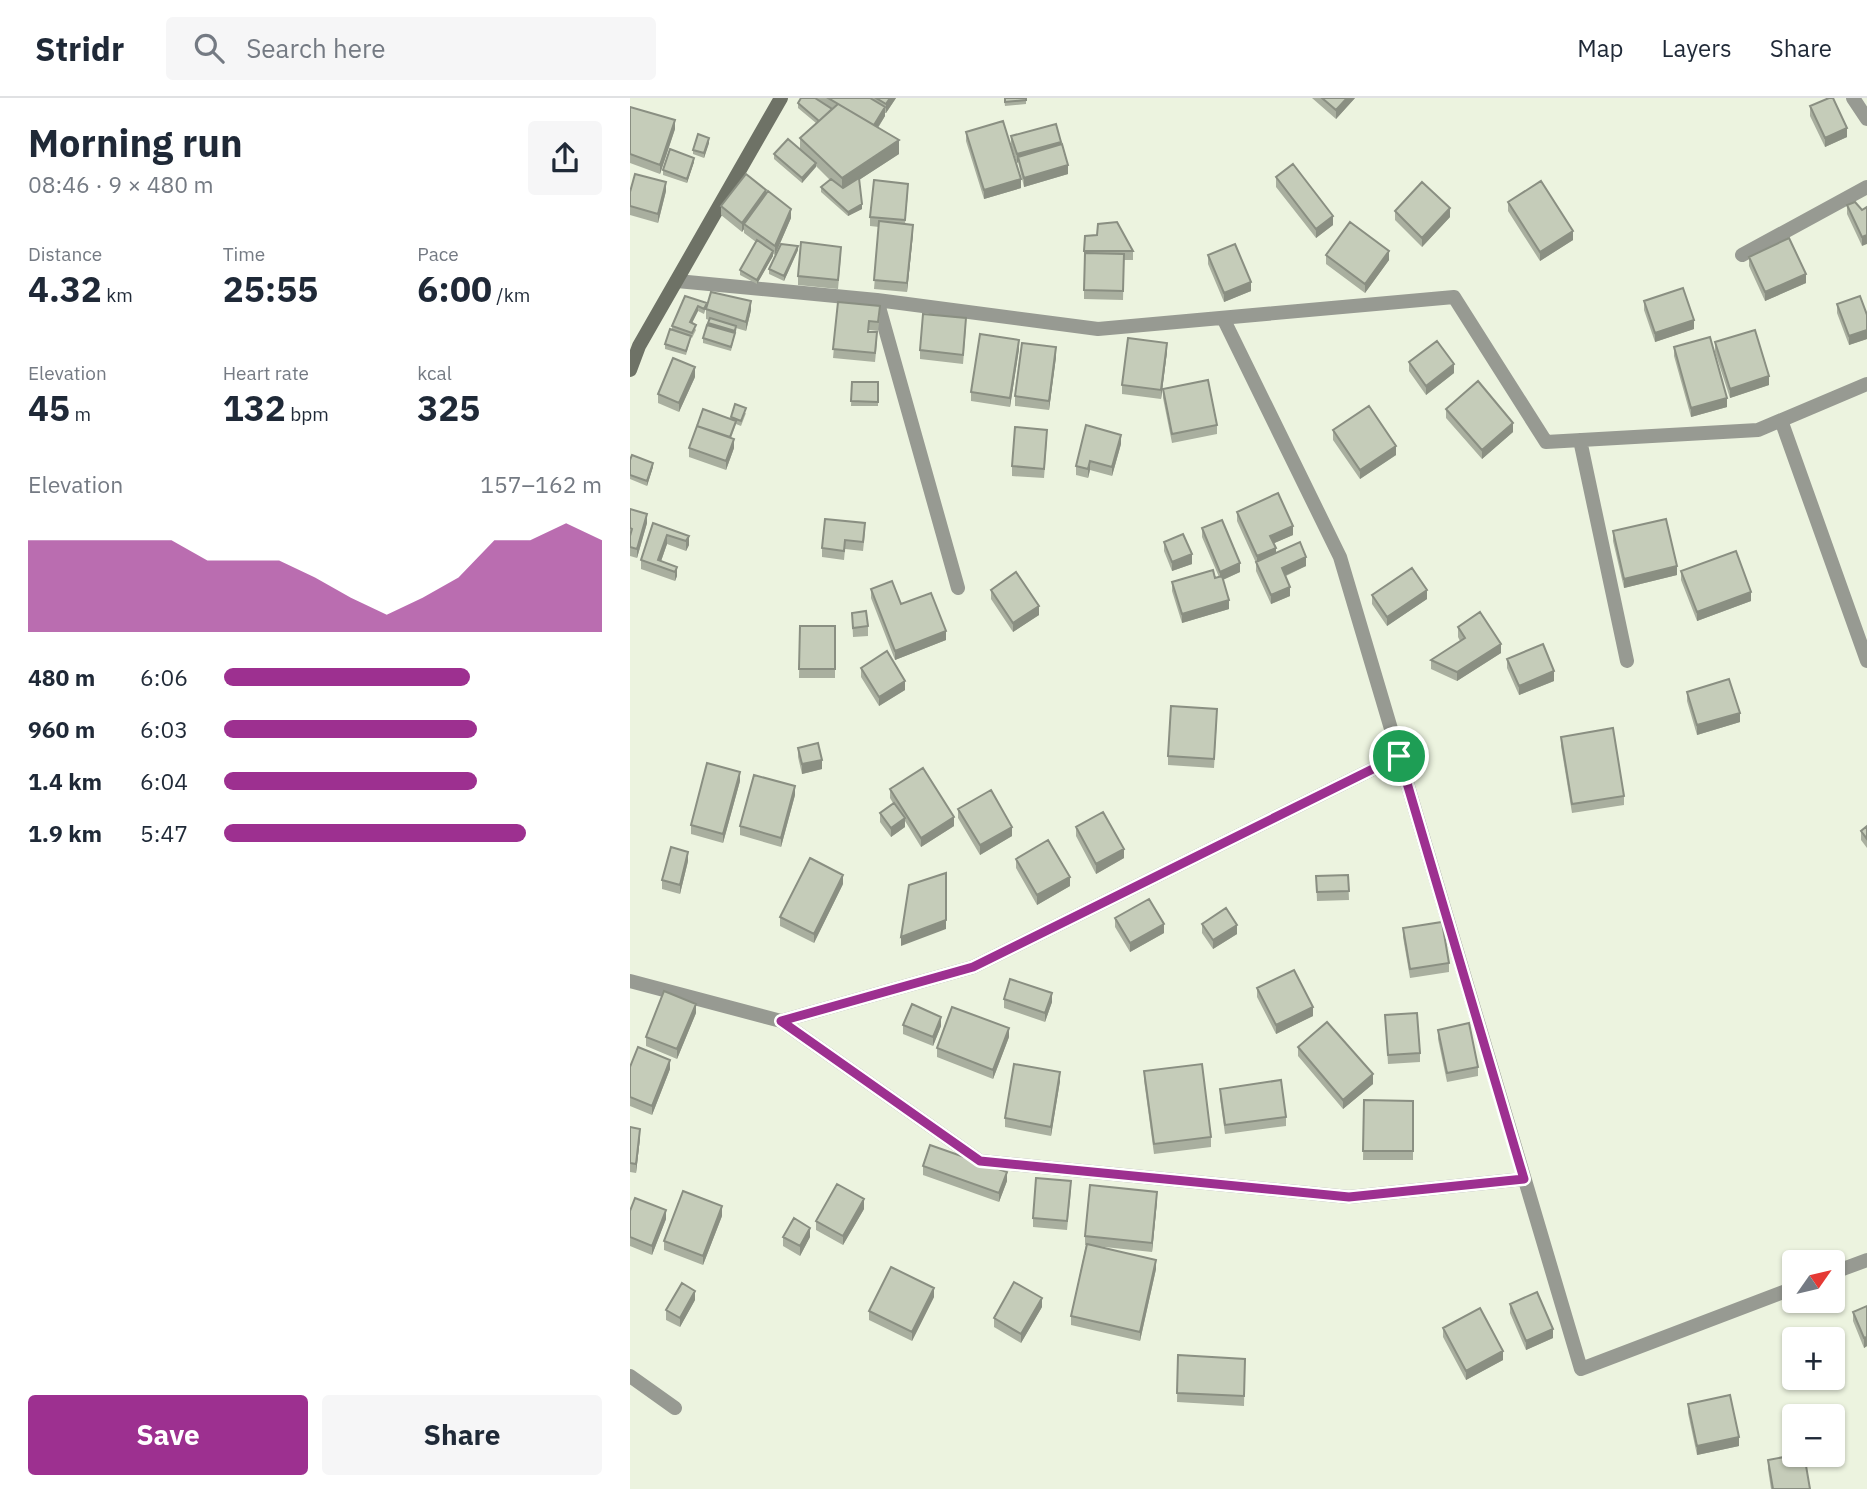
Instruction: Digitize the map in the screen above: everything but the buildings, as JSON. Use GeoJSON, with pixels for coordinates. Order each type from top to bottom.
{"type":"FeatureCollection","features":[{"type":"Feature","properties":{"kind":"main road"},"geometry":{"type":"LineString","coordinates":[[630,370],[639,346],[781,98]]}},
{"type":"Feature","properties":{"kind":"street"},"geometry":{"type":"LineString","coordinates":[[1853,98],[1867,119]]}},
{"type":"Feature","properties":{"kind":"street"},"geometry":{"type":"LineString","coordinates":[[1742,255],[1867,187]]}},
{"type":"Feature","properties":{"kind":"street"},"geometry":{"type":"LineString","coordinates":[[677,281],[877,300],[1098,329],[1454,297],[1546,442],[1758,430],[1867,384]]}},
{"type":"Feature","properties":{"kind":"street"},"geometry":{"type":"LineString","coordinates":[[877,300],[958,588]]}},
{"type":"Feature","properties":{"kind":"street"},"geometry":{"type":"LineString","coordinates":[[1223,318],[1339,557],[1581,1369],[1782,1293]]}},
{"type":"Feature","properties":{"kind":"street"},"geometry":{"type":"LineString","coordinates":[[1781,420],[1867,661]]}},
{"type":"Feature","properties":{"kind":"street"},"geometry":{"type":"LineString","coordinates":[[1580,440],[1627,661]]}},
{"type":"Feature","properties":{"kind":"street"},"geometry":{"type":"LineString","coordinates":[[781,1021],[973,967],[1399,756]]}},
{"type":"Feature","properties":{"kind":"street"},"geometry":{"type":"LineString","coordinates":[[630,981],[781,1021],[980,1161],[1349,1197],[1524,1179]]}},
{"type":"Feature","properties":{"kind":"street"},"geometry":{"type":"LineString","coordinates":[[1845,1268],[1867,1260]]}},
{"type":"Feature","properties":{"kind":"street"},"geometry":{"type":"LineString","coordinates":[[630,1376],[675,1408]]}},
{"type":"Feature","properties":{"kind":"route"},"geometry":{"type":"LineString","coordinates":[[1399,756],[1524,1179],[1349,1197],[980,1161],[781,1021],[973,967],[1399,756]]}}]}
